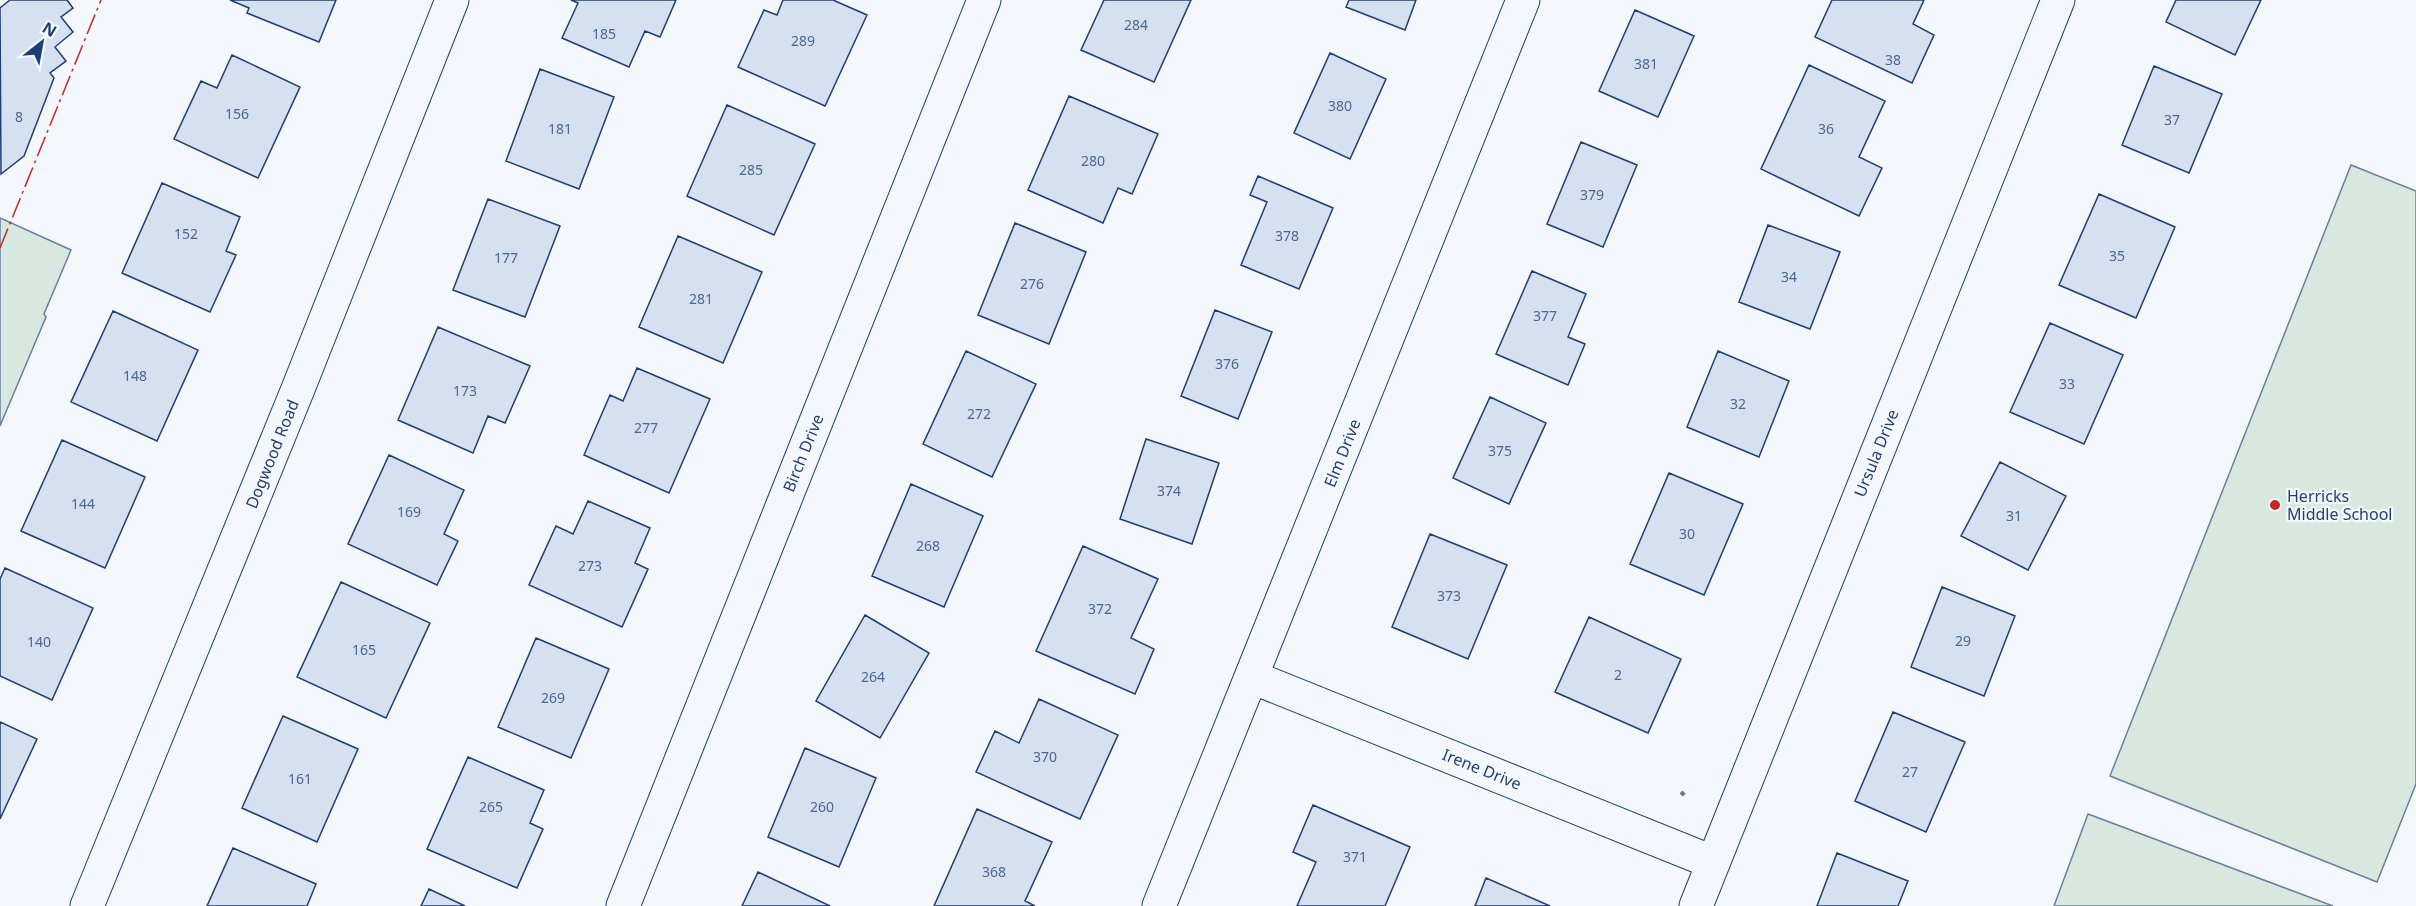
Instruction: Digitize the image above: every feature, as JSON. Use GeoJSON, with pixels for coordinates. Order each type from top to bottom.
{"type":"FeatureCollection","features":[{"type":"Feature","properties":{"kind":"street","name":"Dogwood Road"},"geometry":{"type":"LineString","coordinates":[[87,906],[298,389],[452,0]]}},
{"type":"Feature","properties":{"kind":"street","name":"Birch Drive"},"geometry":{"type":"LineString","coordinates":[[623,906],[984,0]]}},
{"type":"Feature","properties":{"kind":"street","name":"Elm Drive"},"geometry":{"type":"LineString","coordinates":[[1159,906],[1523,0]]}},
{"type":"Feature","properties":{"kind":"street","name":"Ursula Drive"},"geometry":{"type":"LineString","coordinates":[[1696,906],[2058,0]]}},
{"type":"Feature","properties":{"kind":"street","name":"Irene Drive"},"geometry":{"type":"LineString","coordinates":[[1252,677],[1712,862]]}},
{"type":"Feature","properties":{"kind":"shaded area"},"geometry":{"type":"Polygon","coordinates":[[[2351,165],[2416,191],[2416,784],[2377,882],[2110,776],[2351,165]]]}},
{"type":"Feature","properties":{"kind":"shaded area"},"geometry":{"type":"Polygon","coordinates":[[[0,218],[71,250],[44,314],[46,317],[0,426],[0,218]]]}},
{"type":"Feature","properties":{"kind":"shaded area"},"geometry":{"type":"Polygon","coordinates":[[[2088,814],[2333,906],[2054,906],[2088,814]]]}},
{"type":"Feature","properties":{"kind":"building"},"geometry":{"type":"Polygon","coordinates":[[[10,0],[67,0],[73,8],[61,17],[73,32],[55,47],[66,61],[50,73],[54,78],[24,156],[1,174],[0,8],[10,0]]]}},
{"type":"Feature","properties":{"kind":"building"},"geometry":{"type":"Polygon","coordinates":[[[230,0],[336,0],[319,42],[247,13],[249,8],[230,0]]]}},
{"type":"Feature","properties":{"kind":"building"},"geometry":{"type":"Polygon","coordinates":[[[571,0],[676,0],[660,37],[645,31],[629,67],[562,38],[578,3],[571,0]]]}},
{"type":"Feature","properties":{"kind":"building"},"geometry":{"type":"Polygon","coordinates":[[[783,0],[833,0],[867,15],[825,106],[738,67],[764,10],[777,15],[783,0]]]}},
{"type":"Feature","properties":{"kind":"building"},"geometry":{"type":"Polygon","coordinates":[[[1104,0],[1191,0],[1154,82],[1081,50],[1104,0]]]}},
{"type":"Feature","properties":{"kind":"building"},"geometry":{"type":"Polygon","coordinates":[[[1349,0],[1416,0],[1405,30],[1346,7],[1349,0]]]}},
{"type":"Feature","properties":{"kind":"building"},"geometry":{"type":"Polygon","coordinates":[[[1832,0],[1924,0],[1913,24],[1934,35],[1912,83],[1815,37],[1832,0]]]}},
{"type":"Feature","properties":{"kind":"building"},"geometry":{"type":"Polygon","coordinates":[[[2176,0],[2261,0],[2235,55],[2166,22],[2176,0]]]}},
{"type":"Feature","properties":{"kind":"building"},"geometry":{"type":"Polygon","coordinates":[[[1635,10],[1694,36],[1658,117],[1599,91],[1635,10]]]}},
{"type":"Feature","properties":{"kind":"building"},"geometry":{"type":"Polygon","coordinates":[[[1330,53],[1386,79],[1350,159],[1294,133],[1330,53]]]}},
{"type":"Feature","properties":{"kind":"building"},"geometry":{"type":"Polygon","coordinates":[[[232,55],[300,87],[258,178],[174,139],[201,81],[217,88],[232,55]]]}},
{"type":"Feature","properties":{"kind":"building"},"geometry":{"type":"Polygon","coordinates":[[[1809,65],[1885,101],[1859,157],[1882,168],[1859,216],[1761,169],[1809,65]]]}},
{"type":"Feature","properties":{"kind":"building"},"geometry":{"type":"Polygon","coordinates":[[[2154,66],[2222,94],[2189,173],[2122,145],[2154,66]]]}},
{"type":"Feature","properties":{"kind":"building"},"geometry":{"type":"Polygon","coordinates":[[[540,69],[614,97],[579,189],[506,161],[540,69]]]}},
{"type":"Feature","properties":{"kind":"building"},"geometry":{"type":"Polygon","coordinates":[[[1069,96],[1158,134],[1132,194],[1118,188],[1103,223],[1028,190],[1069,96]]]}},
{"type":"Feature","properties":{"kind":"building"},"geometry":{"type":"Polygon","coordinates":[[[727,105],[815,144],[774,235],[687,196],[727,105]]]}},
{"type":"Feature","properties":{"kind":"building"},"geometry":{"type":"Polygon","coordinates":[[[1581,142],[1637,165],[1603,247],[1547,224],[1581,142]]]}},
{"type":"Feature","properties":{"kind":"building"},"geometry":{"type":"Polygon","coordinates":[[[1258,176],[1333,208],[1299,289],[1241,265],[1267,202],[1250,195],[1258,176]]]}},
{"type":"Feature","properties":{"kind":"building"},"geometry":{"type":"Polygon","coordinates":[[[162,183],[240,217],[226,251],[236,255],[210,312],[122,273],[162,183]]]}},
{"type":"Feature","properties":{"kind":"building"},"geometry":{"type":"Polygon","coordinates":[[[2099,194],[2175,227],[2136,318],[2059,285],[2099,194]]]}},
{"type":"Feature","properties":{"kind":"building"},"geometry":{"type":"Polygon","coordinates":[[[488,199],[560,226],[525,317],[453,290],[488,199]]]}},
{"type":"Feature","properties":{"kind":"building"},"geometry":{"type":"Polygon","coordinates":[[[1015,223],[1086,252],[1049,344],[978,315],[1015,223]]]}},
{"type":"Feature","properties":{"kind":"building"},"geometry":{"type":"Polygon","coordinates":[[[1768,225],[1840,252],[1810,329],[1739,302],[1768,225]]]}},
{"type":"Feature","properties":{"kind":"building"},"geometry":{"type":"Polygon","coordinates":[[[678,236],[762,272],[723,363],[639,327],[678,236]]]}},
{"type":"Feature","properties":{"kind":"building"},"geometry":{"type":"Polygon","coordinates":[[[1532,271],[1586,294],[1568,337],[1585,344],[1568,385],[1496,354],[1532,271]]]}},
{"type":"Feature","properties":{"kind":"building"},"geometry":{"type":"Polygon","coordinates":[[[1215,310],[1272,332],[1238,419],[1181,396],[1215,310]]]}},
{"type":"Feature","properties":{"kind":"building"},"geometry":{"type":"Polygon","coordinates":[[[113,311],[198,350],[157,441],[71,402],[113,311]]]}},
{"type":"Feature","properties":{"kind":"building"},"geometry":{"type":"Polygon","coordinates":[[[2050,323],[2123,355],[2084,444],[2010,412],[2050,323]]]}},
{"type":"Feature","properties":{"kind":"building"},"geometry":{"type":"Polygon","coordinates":[[[438,327],[530,366],[505,423],[488,416],[473,453],[398,420],[438,327]]]}},
{"type":"Feature","properties":{"kind":"building"},"geometry":{"type":"Polygon","coordinates":[[[966,351],[1036,384],[992,477],[923,444],[966,351]]]}},
{"type":"Feature","properties":{"kind":"building"},"geometry":{"type":"Polygon","coordinates":[[[1718,351],[1789,381],[1759,457],[1687,427],[1718,351]]]}},
{"type":"Feature","properties":{"kind":"building"},"geometry":{"type":"Polygon","coordinates":[[[637,368],[710,399],[669,493],[584,455],[610,395],[623,401],[637,368]]]}},
{"type":"Feature","properties":{"kind":"building"},"geometry":{"type":"Polygon","coordinates":[[[1490,397],[1546,423],[1509,504],[1453,478],[1490,397]]]}},
{"type":"Feature","properties":{"kind":"building"},"geometry":{"type":"Polygon","coordinates":[[[1146,439],[1219,463],[1192,544],[1120,519],[1146,439]]]}},
{"type":"Feature","properties":{"kind":"building"},"geometry":{"type":"Polygon","coordinates":[[[62,440],[145,477],[105,568],[21,531],[62,440]]]}},
{"type":"Feature","properties":{"kind":"building"},"geometry":{"type":"Polygon","coordinates":[[[389,455],[464,490],[444,534],[458,541],[437,585],[348,544],[389,455]]]}},
{"type":"Feature","properties":{"kind":"building"},"geometry":{"type":"Polygon","coordinates":[[[2000,462],[2066,496],[2028,570],[1961,536],[2000,462]]]}},
{"type":"Feature","properties":{"kind":"building"},"geometry":{"type":"Polygon","coordinates":[[[1669,473],[1743,504],[1704,595],[1630,564],[1669,473]]]}},
{"type":"Feature","properties":{"kind":"building"},"geometry":{"type":"Polygon","coordinates":[[[911,484],[983,516],[944,607],[872,576],[911,484]]]}},
{"type":"Feature","properties":{"kind":"building"},"geometry":{"type":"Polygon","coordinates":[[[588,501],[650,528],[635,563],[648,569],[622,627],[529,585],[556,526],[573,534],[588,501]]]}},
{"type":"Feature","properties":{"kind":"building"},"geometry":{"type":"Polygon","coordinates":[[[1430,534],[1507,565],[1468,659],[1392,627],[1430,534]]]}},
{"type":"Feature","properties":{"kind":"building"},"geometry":{"type":"Polygon","coordinates":[[[1083,546],[1158,579],[1131,638],[1154,649],[1135,694],[1036,651],[1083,546]]]}},
{"type":"Feature","properties":{"kind":"building"},"geometry":{"type":"Polygon","coordinates":[[[5,568],[93,608],[52,700],[0,676],[0,579],[5,568]]]}},
{"type":"Feature","properties":{"kind":"building"},"geometry":{"type":"Polygon","coordinates":[[[341,582],[430,623],[386,718],[297,677],[341,582]]]}},
{"type":"Feature","properties":{"kind":"building"},"geometry":{"type":"Polygon","coordinates":[[[1942,587],[2015,616],[1984,696],[1911,667],[1942,587]]]}},
{"type":"Feature","properties":{"kind":"building"},"geometry":{"type":"Polygon","coordinates":[[[865,615],[929,653],[880,738],[816,701],[865,615]]]}},
{"type":"Feature","properties":{"kind":"building"},"geometry":{"type":"Polygon","coordinates":[[[1589,617],[1681,659],[1648,733],[1555,692],[1589,617]]]}},
{"type":"Feature","properties":{"kind":"building"},"geometry":{"type":"Polygon","coordinates":[[[536,638],[609,669],[571,758],[498,727],[536,638]]]}},
{"type":"Feature","properties":{"kind":"building"},"geometry":{"type":"Polygon","coordinates":[[[1039,699],[1118,735],[1080,819],[976,772],[995,731],[1019,743],[1039,699]]]}},
{"type":"Feature","properties":{"kind":"building"},"geometry":{"type":"Polygon","coordinates":[[[1893,712],[1965,742],[1926,832],[1855,801],[1893,712]]]}},
{"type":"Feature","properties":{"kind":"building"},"geometry":{"type":"Polygon","coordinates":[[[283,716],[358,749],[317,842],[242,808],[283,716]]]}},
{"type":"Feature","properties":{"kind":"building"},"geometry":{"type":"Polygon","coordinates":[[[0,722],[37,739],[0,819],[0,722]]]}},
{"type":"Feature","properties":{"kind":"building"},"geometry":{"type":"Polygon","coordinates":[[[805,748],[876,778],[839,867],[768,837],[805,748]]]}},
{"type":"Feature","properties":{"kind":"building"},"geometry":{"type":"Polygon","coordinates":[[[468,757],[544,790],[530,823],[543,829],[517,888],[427,849],[468,757]]]}},
{"type":"Feature","properties":{"kind":"building"},"geometry":{"type":"Polygon","coordinates":[[[1313,805],[1410,847],[1385,906],[1297,906],[1316,862],[1293,852],[1313,805]]]}},
{"type":"Feature","properties":{"kind":"building"},"geometry":{"type":"Polygon","coordinates":[[[977,809],[1052,842],[1025,901],[1035,906],[934,906],[977,809]]]}},
{"type":"Feature","properties":{"kind":"building"},"geometry":{"type":"Polygon","coordinates":[[[233,848],[316,884],[307,906],[207,906],[233,848]]]}},
{"type":"Feature","properties":{"kind":"building"},"geometry":{"type":"Polygon","coordinates":[[[1837,853],[1908,881],[1898,906],[1817,906],[1837,853]]]}},
{"type":"Feature","properties":{"kind":"building"},"geometry":{"type":"Polygon","coordinates":[[[758,872],[830,906],[742,906],[758,872]]]}},
{"type":"Feature","properties":{"kind":"building"},"geometry":{"type":"Polygon","coordinates":[[[1486,878],[1550,906],[1475,906],[1486,878]]]}},
{"type":"Feature","properties":{"kind":"building"},"geometry":{"type":"Polygon","coordinates":[[[429,889],[465,906],[421,906],[429,889]]]}},
{"type":"Feature","properties":{"kind":"power"},"geometry":{"type":"LineString","coordinates":[[0,248],[101,0]]}},
{"type":"Feature","properties":{"kind":"place","name":"Herricks Middle School"},"geometry":{"type":"Point","coordinates":[2275,505]}}]}
